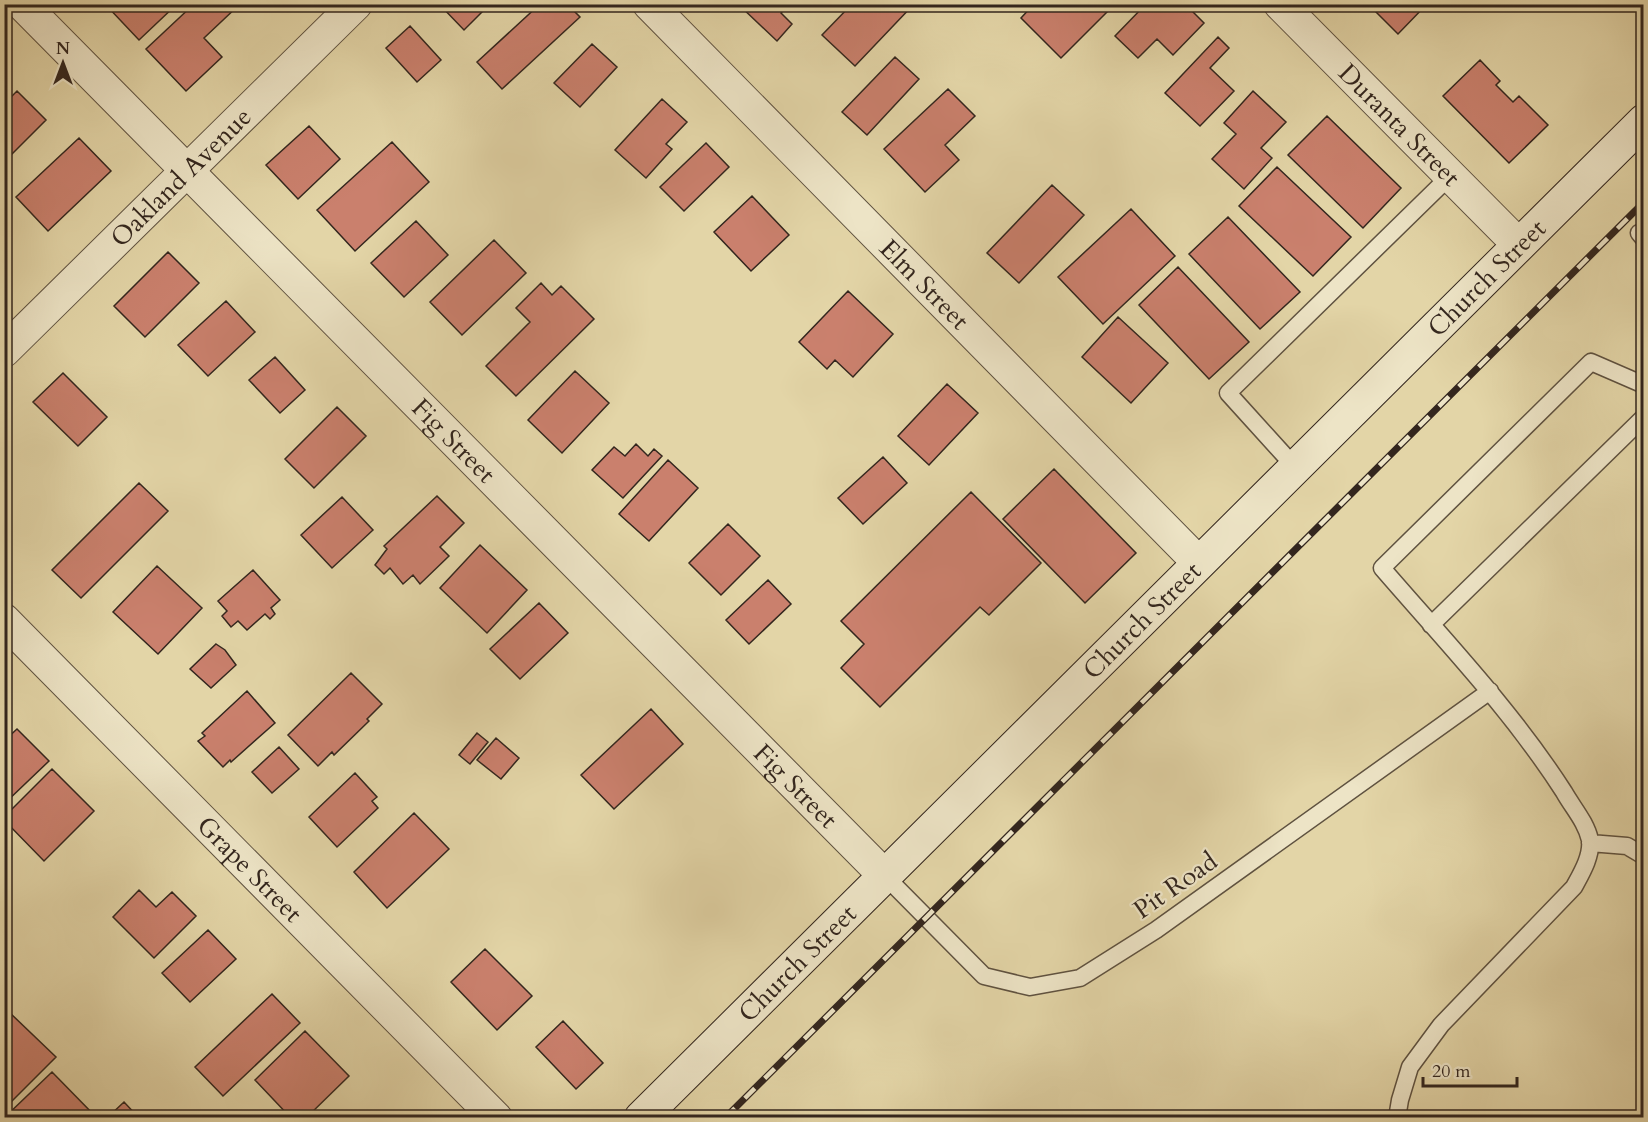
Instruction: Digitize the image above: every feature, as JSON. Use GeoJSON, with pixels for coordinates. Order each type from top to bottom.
{"type":"FeatureCollection","features":[{"type":"Feature","properties":{"kind":"street","name":"Fig Street"},"geometry":{"type":"LineString","coordinates":[[22,4],[885,876]]}},
{"type":"Feature","properties":{"kind":"street","name":"Oakland Avenue"},"geometry":{"type":"LineString","coordinates":[[4,351],[356,4]]}},
{"type":"Feature","properties":{"kind":"street","name":"Elm Street"},"geometry":{"type":"LineString","coordinates":[[649,4],[1199,563]]}},
{"type":"Feature","properties":{"kind":"street","name":"Duranta Street"},"geometry":{"type":"LineString","coordinates":[[1280,4],[1519,245]]}},
{"type":"Feature","properties":{"kind":"street","name":"Church Street"},"geometry":{"type":"LineString","coordinates":[[641,1118],[1644,121]]}},
{"type":"Feature","properties":{"kind":"street","name":"Grape Street"},"geometry":{"type":"LineString","coordinates":[[4,620],[496,1118]]}},
{"type":"Feature","properties":{"kind":"lane"},"geometry":{"type":"LineString","coordinates":[[1295,467],[1228,393],[1450,176]]}},
{"type":"Feature","properties":{"kind":"lane"},"geometry":{"type":"LineString","coordinates":[[1397,1118],[1410,1067],[1441,1025],[1574,887],[1585,867],[1590,843],[1584,823],[1548,768],[1490,691],[1382,568],[1592,362],[1644,385]]}},
{"type":"Feature","properties":{"kind":"lane"},"geometry":{"type":"LineString","coordinates":[[1431,625],[1644,417]]}},
{"type":"Feature","properties":{"kind":"lane","name":"Pit Road"},"geometry":{"type":"LineString","coordinates":[[885,876],[984,976],[1030,987],[1080,978],[1156,930],[1490,691]]}},
{"type":"Feature","properties":{"kind":"lane"},"geometry":{"type":"LineString","coordinates":[[1590,843],[1627,846],[1644,856]]}},
{"type":"Feature","properties":{"kind":"building"},"geometry":{"type":"Polygon","coordinates":[[[105,4],[177,4],[139,40],[105,4]]]}},
{"type":"Feature","properties":{"kind":"building"},"geometry":{"type":"Polygon","coordinates":[[[194,4],[240,4],[204,38],[222,57],[186,91],[146,49],[194,4]]]}},
{"type":"Feature","properties":{"kind":"building"},"geometry":{"type":"Polygon","coordinates":[[[439,4],[490,4],[464,30],[439,4]]]}},
{"type":"Feature","properties":{"kind":"building"},"geometry":{"type":"Polygon","coordinates":[[[540,4],[567,4],[580,17],[502,89],[477,62],[540,4]]]}},
{"type":"Feature","properties":{"kind":"building"},"geometry":{"type":"Polygon","coordinates":[[[738,4],[789,4],[781,13],[792,24],[777,41],[738,4]]]}},
{"type":"Feature","properties":{"kind":"building"},"geometry":{"type":"Polygon","coordinates":[[[852,4],[914,4],[855,66],[822,35],[852,4]]]}},
{"type":"Feature","properties":{"kind":"building"},"geometry":{"type":"Polygon","coordinates":[[[1034,4],[1115,4],[1061,58],[1021,18],[1034,4]]]}},
{"type":"Feature","properties":{"kind":"building"},"geometry":{"type":"Polygon","coordinates":[[[1146,4],[1185,4],[1204,23],[1173,55],[1157,39],[1138,58],[1115,36],[1146,4]]]}},
{"type":"Feature","properties":{"kind":"building"},"geometry":{"type":"Polygon","coordinates":[[[1368,4],[1427,4],[1398,34],[1368,4]]]}},
{"type":"Feature","properties":{"kind":"building"},"geometry":{"type":"Polygon","coordinates":[[[410,26],[441,60],[417,82],[386,48],[410,26]]]}},
{"type":"Feature","properties":{"kind":"building"},"geometry":{"type":"Polygon","coordinates":[[[1218,37],[1229,48],[1210,68],[1234,91],[1200,126],[1165,93],[1218,37]]]}},
{"type":"Feature","properties":{"kind":"building"},"geometry":{"type":"Polygon","coordinates":[[[592,44],[617,67],[580,107],[554,83],[592,44]]]}},
{"type":"Feature","properties":{"kind":"building"},"geometry":{"type":"Polygon","coordinates":[[[895,57],[919,79],[867,135],[842,112],[895,57]]]}},
{"type":"Feature","properties":{"kind":"building"},"geometry":{"type":"Polygon","coordinates":[[[1480,60],[1500,81],[1496,85],[1513,102],[1519,96],[1548,125],[1509,163],[1443,96],[1480,60]]]}},
{"type":"Feature","properties":{"kind":"building"},"geometry":{"type":"Polygon","coordinates":[[[948,89],[975,116],[945,145],[959,160],[925,192],[884,149],[948,89]]]}},
{"type":"Feature","properties":{"kind":"building"},"geometry":{"type":"Polygon","coordinates":[[[17,91],[46,120],[4,162],[4,104],[17,91]]]}},
{"type":"Feature","properties":{"kind":"building"},"geometry":{"type":"Polygon","coordinates":[[[1253,91],[1286,122],[1261,148],[1272,158],[1244,189],[1212,159],[1236,134],[1224,123],[1253,91]]]}},
{"type":"Feature","properties":{"kind":"building"},"geometry":{"type":"Polygon","coordinates":[[[662,99],[687,122],[666,144],[672,149],[646,178],[615,150],[662,99]]]}},
{"type":"Feature","properties":{"kind":"building"},"geometry":{"type":"Polygon","coordinates":[[[1327,116],[1401,188],[1363,228],[1288,155],[1327,116]]]}},
{"type":"Feature","properties":{"kind":"building"},"geometry":{"type":"Polygon","coordinates":[[[309,126],[340,159],[298,199],[266,165],[309,126]]]}},
{"type":"Feature","properties":{"kind":"building"},"geometry":{"type":"Polygon","coordinates":[[[79,138],[111,171],[48,231],[16,197],[79,138]]]}},
{"type":"Feature","properties":{"kind":"building"},"geometry":{"type":"Polygon","coordinates":[[[392,142],[429,182],[355,251],[317,210],[392,142]]]}},
{"type":"Feature","properties":{"kind":"building"},"geometry":{"type":"Polygon","coordinates":[[[706,143],[729,167],[684,211],[660,187],[706,143]]]}},
{"type":"Feature","properties":{"kind":"building"},"geometry":{"type":"Polygon","coordinates":[[[1277,167],[1351,237],[1313,276],[1239,206],[1277,167]]]}},
{"type":"Feature","properties":{"kind":"building"},"geometry":{"type":"Polygon","coordinates":[[[1052,185],[1084,215],[1019,283],[987,253],[1052,185]]]}},
{"type":"Feature","properties":{"kind":"building"},"geometry":{"type":"Polygon","coordinates":[[[752,196],[789,235],[751,271],[714,232],[752,196]]]}},
{"type":"Feature","properties":{"kind":"building"},"geometry":{"type":"Polygon","coordinates":[[[1131,209],[1175,256],[1103,324],[1058,277],[1131,209]]]}},
{"type":"Feature","properties":{"kind":"building"},"geometry":{"type":"Polygon","coordinates":[[[1228,217],[1300,292],[1260,329],[1189,254],[1228,217]]]}},
{"type":"Feature","properties":{"kind":"building"},"geometry":{"type":"Polygon","coordinates":[[[416,221],[448,255],[404,297],[371,263],[416,221]]]}},
{"type":"Feature","properties":{"kind":"building"},"geometry":{"type":"Polygon","coordinates":[[[494,240],[526,273],[462,335],[430,302],[494,240]]]}},
{"type":"Feature","properties":{"kind":"building"},"geometry":{"type":"Polygon","coordinates":[[[168,252],[199,283],[145,337],[114,306],[168,252]]]}},
{"type":"Feature","properties":{"kind":"building"},"geometry":{"type":"Polygon","coordinates":[[[1178,267],[1249,342],[1209,379],[1139,305],[1178,267]]]}},
{"type":"Feature","properties":{"kind":"building"},"geometry":{"type":"Polygon","coordinates":[[[541,283],[552,295],[561,286],[594,319],[516,396],[486,366],[530,322],[516,308],[541,283]]]}},
{"type":"Feature","properties":{"kind":"building"},"geometry":{"type":"Polygon","coordinates":[[[848,291],[893,334],[853,377],[835,360],[827,369],[799,342],[848,291]]]}},
{"type":"Feature","properties":{"kind":"building"},"geometry":{"type":"Polygon","coordinates":[[[226,301],[255,332],[208,376],[178,345],[226,301]]]}},
{"type":"Feature","properties":{"kind":"building"},"geometry":{"type":"Polygon","coordinates":[[[1118,317],[1168,363],[1131,403],[1082,357],[1118,317]]]}},
{"type":"Feature","properties":{"kind":"building"},"geometry":{"type":"Polygon","coordinates":[[[275,357],[305,390],[280,413],[249,380],[275,357]]]}},
{"type":"Feature","properties":{"kind":"building"},"geometry":{"type":"Polygon","coordinates":[[[575,371],[609,403],[562,453],[528,420],[575,371]]]}},
{"type":"Feature","properties":{"kind":"building"},"geometry":{"type":"Polygon","coordinates":[[[63,373],[107,417],[78,446],[33,402],[63,373]]]}},
{"type":"Feature","properties":{"kind":"building"},"geometry":{"type":"Polygon","coordinates":[[[947,384],[978,413],[929,465],[898,436],[947,384]]]}},
{"type":"Feature","properties":{"kind":"building"},"geometry":{"type":"Polygon","coordinates":[[[337,407],[366,436],[314,488],[285,459],[337,407]]]}},
{"type":"Feature","properties":{"kind":"building"},"geometry":{"type":"Polygon","coordinates":[[[636,444],[648,456],[654,449],[662,456],[623,498],[592,470],[614,447],[625,456],[636,444]]]}},
{"type":"Feature","properties":{"kind":"building"},"geometry":{"type":"Polygon","coordinates":[[[883,457],[907,483],[863,524],[838,498],[883,457]]]}},
{"type":"Feature","properties":{"kind":"building"},"geometry":{"type":"Polygon","coordinates":[[[668,460],[698,488],[649,541],[619,514],[668,460]]]}},
{"type":"Feature","properties":{"kind":"building"},"geometry":{"type":"Polygon","coordinates":[[[1054,469],[1136,553],[1085,603],[1003,519],[1054,469]]]}},
{"type":"Feature","properties":{"kind":"building"},"geometry":{"type":"Polygon","coordinates":[[[139,483],[168,511],[81,598],[52,570],[139,483]]]}},
{"type":"Feature","properties":{"kind":"building"},"geometry":{"type":"Polygon","coordinates":[[[971,492],[1041,563],[989,615],[980,607],[880,707],[841,668],[864,644],[841,621],[971,492]]]}},
{"type":"Feature","properties":{"kind":"building"},"geometry":{"type":"Polygon","coordinates":[[[437,496],[464,523],[440,547],[449,556],[420,584],[413,575],[403,584],[390,568],[384,574],[375,565],[387,549],[384,546],[437,496]]]}},
{"type":"Feature","properties":{"kind":"building"},"geometry":{"type":"Polygon","coordinates":[[[342,497],[373,530],[332,568],[301,535],[342,497]]]}},
{"type":"Feature","properties":{"kind":"building"},"geometry":{"type":"Polygon","coordinates":[[[728,524],[760,556],[721,595],[689,563],[728,524]]]}},
{"type":"Feature","properties":{"kind":"building"},"geometry":{"type":"Polygon","coordinates":[[[480,545],[527,590],[487,633],[440,588],[480,545]]]}},
{"type":"Feature","properties":{"kind":"building"},"geometry":{"type":"Polygon","coordinates":[[[157,566],[202,608],[158,654],[113,612],[157,566]]]}},
{"type":"Feature","properties":{"kind":"building"},"geometry":{"type":"Polygon","coordinates":[[[253,570],[280,600],[271,608],[275,614],[270,619],[265,614],[247,630],[238,621],[231,627],[222,616],[227,611],[218,601],[253,570]]]}},
{"type":"Feature","properties":{"kind":"building"},"geometry":{"type":"Polygon","coordinates":[[[768,580],[791,604],[749,644],[726,620],[768,580]]]}},
{"type":"Feature","properties":{"kind":"building"},"geometry":{"type":"Polygon","coordinates":[[[539,603],[568,633],[520,679],[490,649],[539,603]]]}},
{"type":"Feature","properties":{"kind":"building"},"geometry":{"type":"Polygon","coordinates":[[[216,644],[225,650],[236,665],[211,688],[190,669],[216,644]]]}},
{"type":"Feature","properties":{"kind":"building"},"geometry":{"type":"Polygon","coordinates":[[[351,673],[382,704],[367,719],[369,721],[334,755],[332,752],[318,766],[288,735],[351,673]]]}},
{"type":"Feature","properties":{"kind":"building"},"geometry":{"type":"Polygon","coordinates":[[[247,691],[275,723],[223,767],[198,741],[205,736],[202,733],[247,691]]]}},
{"type":"Feature","properties":{"kind":"building"},"geometry":{"type":"Polygon","coordinates":[[[651,709],[683,744],[614,809],[581,775],[651,709]]]}},
{"type":"Feature","properties":{"kind":"building"},"geometry":{"type":"Polygon","coordinates":[[[17,729],[49,761],[4,804],[4,741],[17,729]]]}},
{"type":"Feature","properties":{"kind":"building"},"geometry":{"type":"Polygon","coordinates":[[[477,733],[488,742],[470,764],[459,755],[477,733]]]}},
{"type":"Feature","properties":{"kind":"building"},"geometry":{"type":"Polygon","coordinates":[[[496,738],[519,758],[501,779],[477,760],[496,738]]]}},
{"type":"Feature","properties":{"kind":"building"},"geometry":{"type":"Polygon","coordinates":[[[279,747],[299,769],[272,793],[252,772],[279,747]]]}},
{"type":"Feature","properties":{"kind":"building"},"geometry":{"type":"Polygon","coordinates":[[[52,769],[94,811],[44,861],[4,820],[4,817],[52,769]]]}},
{"type":"Feature","properties":{"kind":"building"},"geometry":{"type":"Polygon","coordinates":[[[355,773],[377,797],[372,801],[378,808],[337,847],[309,817],[355,773]]]}},
{"type":"Feature","properties":{"kind":"building"},"geometry":{"type":"Polygon","coordinates":[[[414,813],[449,849],[387,908],[354,872],[414,813]]]}},
{"type":"Feature","properties":{"kind":"building"},"geometry":{"type":"Polygon","coordinates":[[[139,890],[156,907],[172,892],[196,916],[154,958],[113,917],[139,890]]]}},
{"type":"Feature","properties":{"kind":"building"},"geometry":{"type":"Polygon","coordinates":[[[208,930],[236,959],[190,1002],[162,973],[208,930]]]}},
{"type":"Feature","properties":{"kind":"building"},"geometry":{"type":"Polygon","coordinates":[[[485,949],[532,996],[497,1030],[451,982],[485,949]]]}},
{"type":"Feature","properties":{"kind":"building"},"geometry":{"type":"Polygon","coordinates":[[[272,994],[300,1023],[223,1096],[195,1067],[272,994]]]}},
{"type":"Feature","properties":{"kind":"building"},"geometry":{"type":"Polygon","coordinates":[[[9,1012],[56,1057],[4,1109],[4,1016],[9,1012]]]}},
{"type":"Feature","properties":{"kind":"building"},"geometry":{"type":"Polygon","coordinates":[[[563,1021],[603,1063],[576,1089],[536,1047],[563,1021]]]}},
{"type":"Feature","properties":{"kind":"building"},"geometry":{"type":"Polygon","coordinates":[[[305,1031],[349,1076],[306,1118],[291,1118],[255,1080],[305,1031]]]}},
{"type":"Feature","properties":{"kind":"building"},"geometry":{"type":"Polygon","coordinates":[[[52,1072],[95,1116],[94,1118],[4,1118],[52,1072]]]}},
{"type":"Feature","properties":{"kind":"building"},"geometry":{"type":"Polygon","coordinates":[[[124,1102],[139,1118],[107,1118],[124,1102]]]}},
{"type":"Feature","properties":{"kind":"railway"},"geometry":{"type":"LineString","coordinates":[[725,1118],[1644,202]]}}]}
